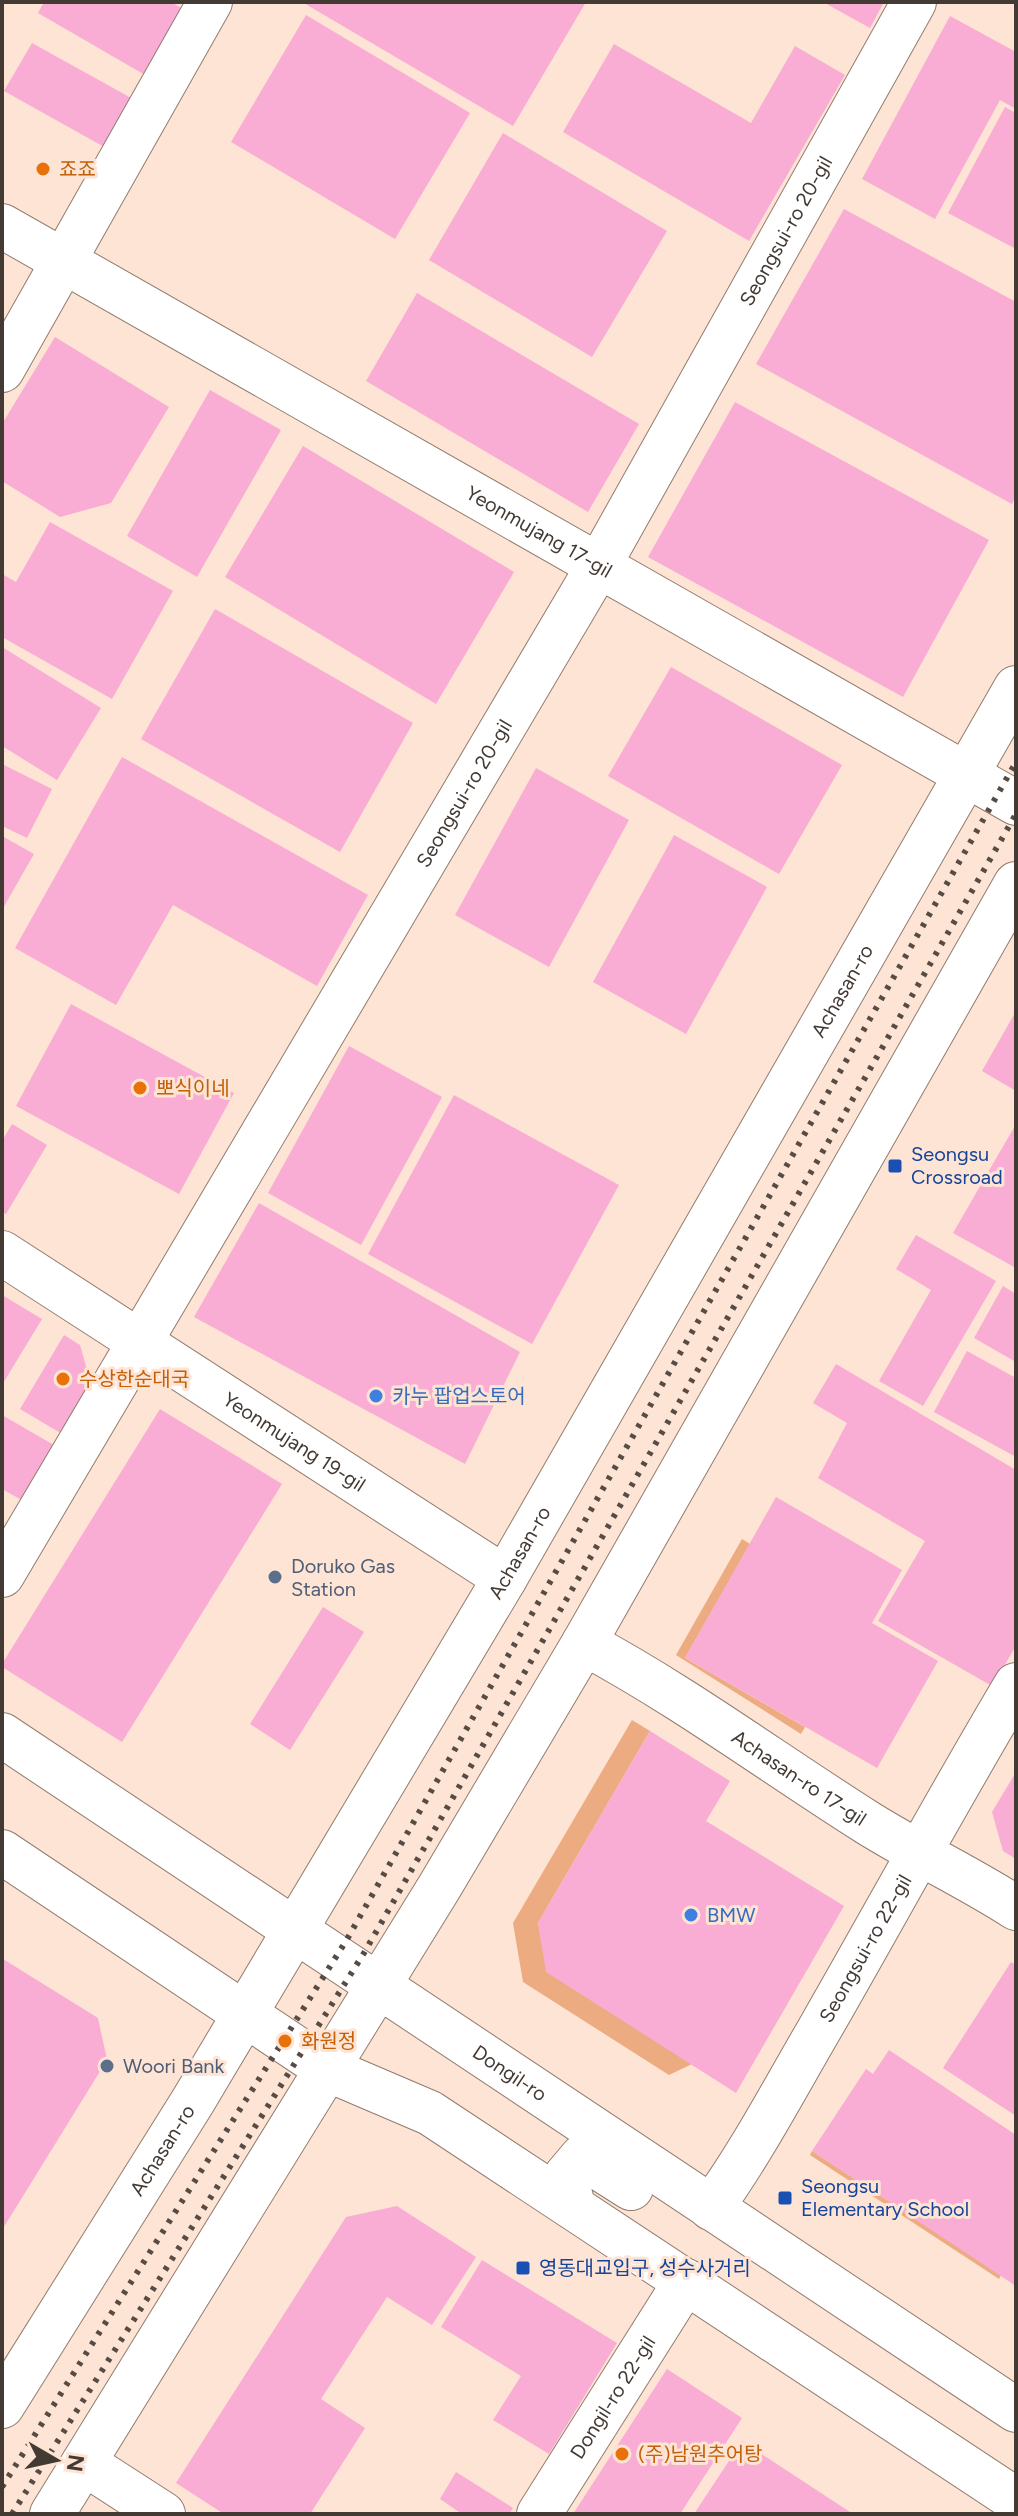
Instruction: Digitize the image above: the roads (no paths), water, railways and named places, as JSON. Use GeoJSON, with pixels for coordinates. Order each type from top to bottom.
{"type":"FeatureCollection","features":[{"type":"Feature","properties":{"kind":"main road"},"geometry":{"type":"LineString","coordinates":[[2,370],[210,2]]}},
{"type":"Feature","properties":{"kind":"main road","name":"Seongsui-ro 20-gil"},"geometry":{"type":"LineString","coordinates":[[2,1575],[599,565],[914,2]]}},
{"type":"Feature","properties":{"kind":"main road","name":"Yeonmujang 17-gil"},"geometry":{"type":"LineString","coordinates":[[2,226],[1016,803]]}},
{"type":"Feature","properties":{"kind":"main road","name":"Achasan-ro"},"geometry":{"type":"LineString","coordinates":[[2,2406],[193,2101],[505,1578],[1016,688]]}},
{"type":"Feature","properties":{"kind":"main road"},"geometry":{"type":"LineString","coordinates":[[52,2514],[379,1985],[584,1643],[1016,884]]}},
{"type":"Feature","properties":{"kind":"main road","name":"Yeonmujang 19-gil"},"geometry":{"type":"LineString","coordinates":[[2,1253],[505,1578]]}},
{"type":"Feature","properties":{"kind":"main road","name":"Achasan-ro 17-gil"},"geometry":{"type":"LineString","coordinates":[[584,1643],[635,1671],[871,1825],[977,1882],[1016,1908]]}},
{"type":"Feature","properties":{"kind":"main road","name":"Seongsui-ro 22-gil"},"geometry":{"type":"LineString","coordinates":[[696,2198],[743,2162],[1016,1685]]}},
{"type":"Feature","properties":{"kind":"main road","name":"Dongil-ro"},"geometry":{"type":"LineString","coordinates":[[2,1735],[1016,2410]]}},
{"type":"Feature","properties":{"kind":"main road"},"geometry":{"type":"LineString","coordinates":[[2,1852],[327,2069],[430,2113],[1016,2500]]}},
{"type":"Feature","properties":{"kind":"main road"},"geometry":{"type":"LineString","coordinates":[[573,2207],[566,2176],[582,2157],[647,2198],[696,2198]]}},
{"type":"Feature","properties":{"kind":"main road","name":"Dongil-ro 22-gil"},"geometry":{"type":"LineString","coordinates":[[539,2514],[686,2281]]}},
{"type":"Feature","properties":{"kind":"main road"},"geometry":{"type":"LineString","coordinates":[[84,2463],[163,2514]]}},
{"type":"Feature","properties":{"kind":"railway"},"geometry":{"type":"LineString","coordinates":[[2,2487],[346,1941],[1016,762]]}},
{"type":"Feature","properties":{"kind":"railway"},"geometry":{"type":"LineString","coordinates":[[12,2514],[364,1953],[1016,814]]}},
{"type":"Feature","properties":{"kind":"place","name":"죠죠"},"geometry":{"type":"Point","coordinates":[43,169]}},
{"type":"Feature","properties":{"kind":"place","name":"뽀식이네"},"geometry":{"type":"Point","coordinates":[140,1088]}},
{"type":"Feature","properties":{"kind":"place","name":"Seongsu Crossroad"},"geometry":{"type":"Point","coordinates":[895,1166]}},
{"type":"Feature","properties":{"kind":"place","name":"수상한순대국"},"geometry":{"type":"Point","coordinates":[63,1379]}},
{"type":"Feature","properties":{"kind":"place","name":"카누 팝업스토어"},"geometry":{"type":"Point","coordinates":[376,1396]}},
{"type":"Feature","properties":{"kind":"place","name":"Doruko Gas Station"},"geometry":{"type":"Point","coordinates":[275,1577]}},
{"type":"Feature","properties":{"kind":"place","name":"BMW"},"geometry":{"type":"Point","coordinates":[691,1915]}},
{"type":"Feature","properties":{"kind":"place","name":"화원정"},"geometry":{"type":"Point","coordinates":[285,2041]}},
{"type":"Feature","properties":{"kind":"place","name":"Woori Bank"},"geometry":{"type":"Point","coordinates":[107,2066]}},
{"type":"Feature","properties":{"kind":"place","name":"Seongsu Elementary School"},"geometry":{"type":"Point","coordinates":[785,2198]}},
{"type":"Feature","properties":{"kind":"place","name":"영동대교입구, 성수사거리"},"geometry":{"type":"Point","coordinates":[523,2268]}},
{"type":"Feature","properties":{"kind":"place","name":"(주)남원추어탕"},"geometry":{"type":"Point","coordinates":[622,2454]}}]}
